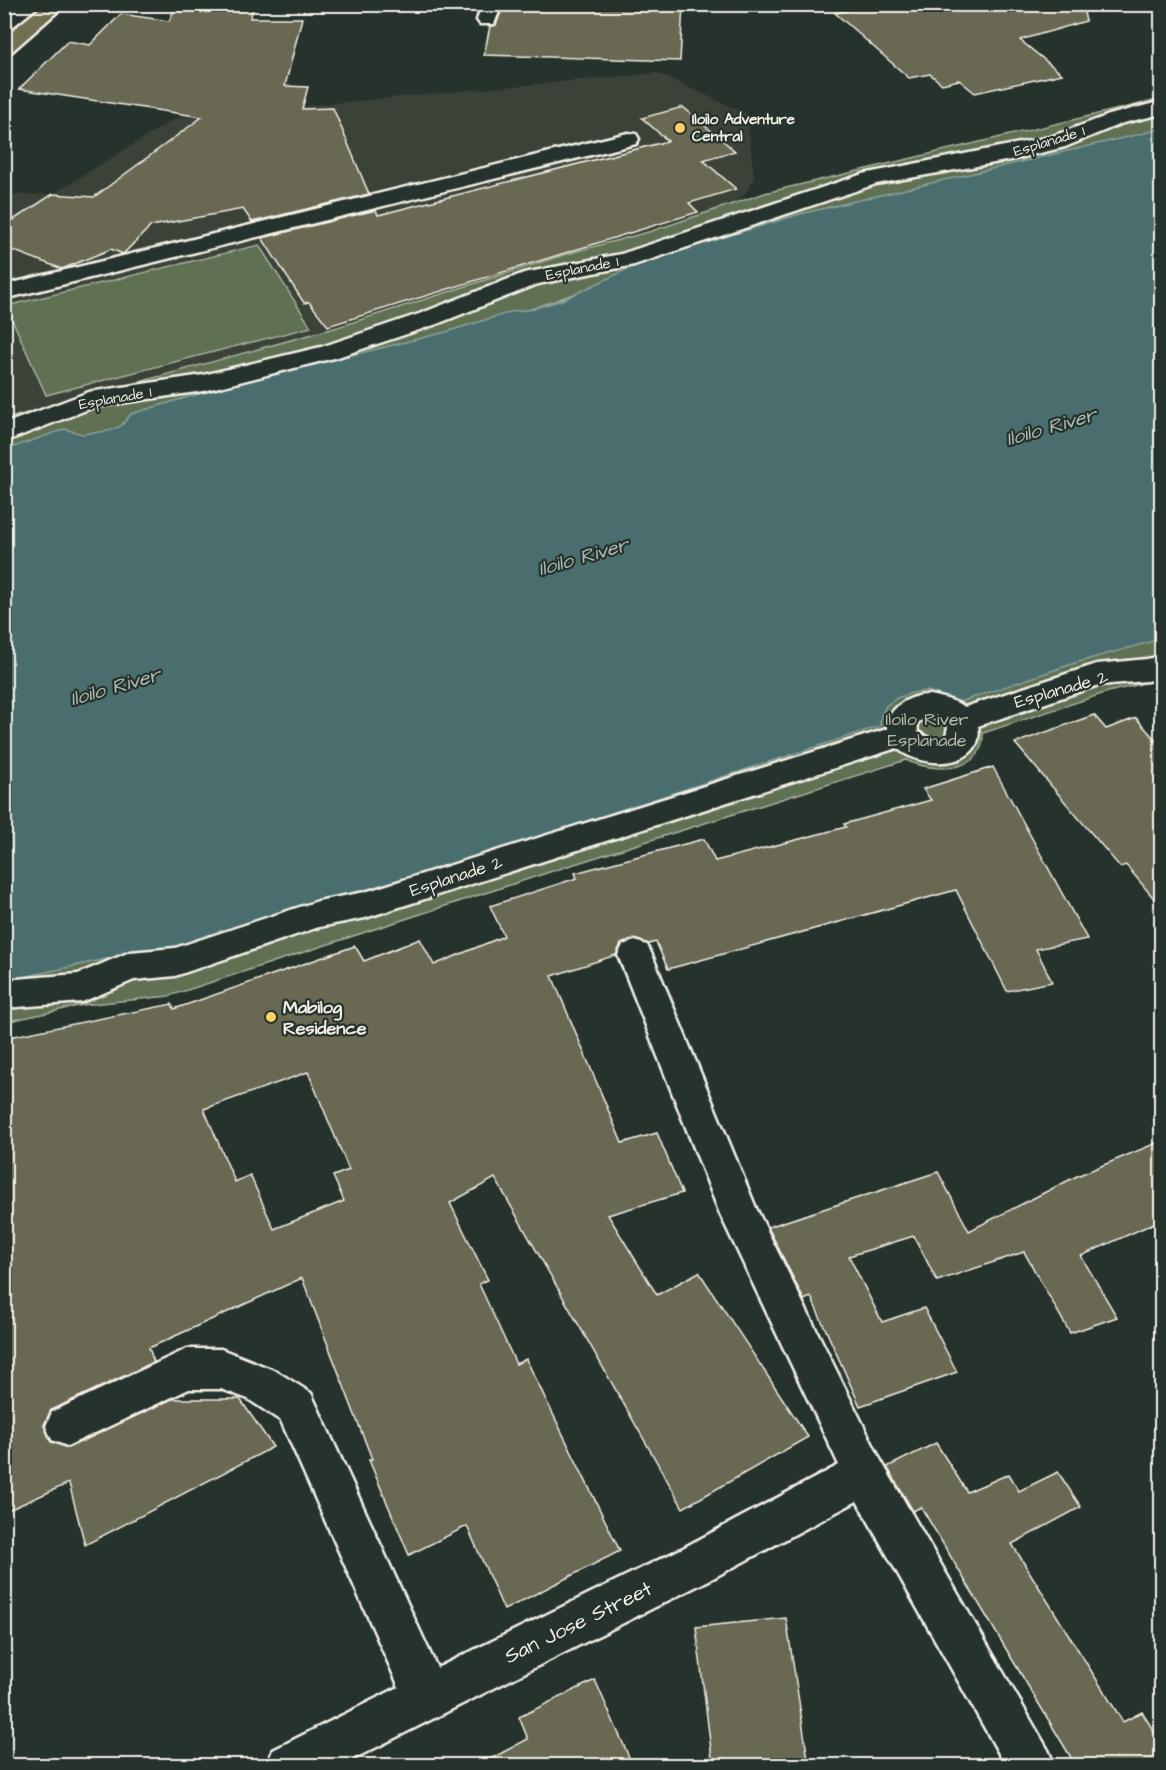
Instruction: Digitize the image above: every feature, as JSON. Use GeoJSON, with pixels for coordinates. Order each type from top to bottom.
{"type":"FeatureCollection","features":[{"type":"Feature","properties":{"kind":"main road"},"geometry":{"type":"LineString","coordinates":[[4,48],[57,4]]}},
{"type":"Feature","properties":{"kind":"street","name":"Esplanade 1"},"geometry":{"type":"LineString","coordinates":[[4,434],[89,400],[203,383],[329,352],[428,319],[532,278],[636,256],[870,179],[1011,153],[1057,142],[1116,119],[1161,107]]}},
{"type":"Feature","properties":{"kind":"street"},"geometry":{"type":"LineString","coordinates":[[4,292],[628,139]]}},
{"type":"Feature","properties":{"kind":"street","name":"Esplanade 2"},"geometry":{"type":"LineString","coordinates":[[4,994],[82,988],[130,966],[175,962],[318,914],[365,905],[903,735],[903,719],[908,712],[916,708],[937,707],[961,720],[1097,675],[1147,670],[1161,666]]}},
{"type":"Feature","properties":{"kind":"street"},"geometry":{"type":"LineString","coordinates":[[635,955],[739,1214],[865,1474],[1032,1766]]}},
{"type":"Feature","properties":{"kind":"street"},"geometry":{"type":"LineString","coordinates":[[67,1426],[187,1369],[221,1369],[262,1385],[296,1407],[427,1697]]}},
{"type":"Feature","properties":{"kind":"street","name":"San Jose Street"},"geometry":{"type":"LineString","coordinates":[[289,1766],[698,1563],[865,1474]]}},
{"type":"Feature","properties":{"kind":"shaded area"},"geometry":{"type":"Polygon","coordinates":[[[657,73],[747,114],[754,179],[746,192],[732,205],[652,231],[570,253],[338,327],[5,419],[5,195],[53,194],[176,118],[657,73]]]}},
{"type":"Feature","properties":{"kind":"green space"},"geometry":{"type":"Polygon","coordinates":[[[1161,99],[1161,154],[574,294],[528,310],[517,311],[5,489],[5,419],[338,327],[570,253],[652,231],[765,193],[1161,99]]]}},
{"type":"Feature","properties":{"kind":"green space"},"geometry":{"type":"Polygon","coordinates":[[[259,245],[311,327],[46,395],[6,306],[259,245]]]}},
{"type":"Feature","properties":{"kind":"green space","name":"Iloilo River Esplanade"},"geometry":{"type":"Polygon","coordinates":[[[1161,623],[1161,679],[1108,692],[983,733],[981,746],[976,756],[967,763],[943,768],[906,760],[565,867],[169,996],[83,1005],[5,1022],[5,936],[870,680],[928,691],[961,702],[1161,623]]]}},
{"type":"Feature","properties":{"kind":"water","name":"Iloilo River"},"geometry":{"type":"Polygon","coordinates":[[[1161,129],[1161,639],[1075,663],[960,702],[928,691],[912,693],[897,698],[886,706],[881,716],[880,726],[362,894],[174,948],[134,953],[5,981],[5,450],[65,429],[82,434],[109,431],[121,426],[131,414],[225,386],[446,332],[514,311],[528,310],[562,300],[643,262],[800,214],[1161,129]]]}},
{"type":"Feature","properties":{"kind":"building"},"geometry":{"type":"Polygon","coordinates":[[[177,4],[255,4],[250,18],[302,18],[285,86],[308,87],[302,109],[333,108],[369,194],[252,222],[243,209],[151,226],[123,254],[111,249],[62,269],[4,247],[4,226],[53,194],[94,197],[202,117],[19,89],[68,41],[90,45],[121,14],[169,21],[177,4]]]}},
{"type":"Feature","properties":{"kind":"building"},"geometry":{"type":"Polygon","coordinates":[[[504,4],[683,4],[680,61],[484,55],[490,26],[496,25],[504,4]]]}},
{"type":"Feature","properties":{"kind":"building"},"geometry":{"type":"Polygon","coordinates":[[[878,4],[981,4],[995,12],[1031,4],[1082,4],[1086,21],[1020,40],[1062,74],[975,93],[959,80],[942,84],[930,74],[909,78],[835,13],[878,4]]]}},
{"type":"Feature","properties":{"kind":"building"},"geometry":{"type":"Polygon","coordinates":[[[683,107],[735,151],[703,160],[736,189],[689,203],[698,212],[328,326],[309,302],[304,303],[262,238],[376,210],[378,215],[668,141],[642,118],[683,107]]]}},
{"type":"Feature","properties":{"kind":"building"},"geometry":{"type":"Polygon","coordinates":[[[1094,715],[1106,729],[1136,718],[1161,746],[1161,907],[1126,865],[1120,867],[1015,743],[1094,715]]]}},
{"type":"Feature","properties":{"kind":"building"},"geometry":{"type":"Polygon","coordinates":[[[993,767],[1087,939],[1036,949],[1052,982],[1007,991],[956,890],[668,969],[656,942],[649,944],[634,939],[621,944],[616,955],[552,976],[622,1143],[657,1133],[682,1193],[608,1215],[657,1295],[699,1272],[808,1437],[683,1508],[495,1178],[450,1203],[488,1280],[479,1284],[516,1364],[526,1359],[620,1551],[504,1610],[467,1526],[409,1555],[369,1460],[372,1459],[302,1278],[149,1348],[154,1362],[51,1410],[44,1425],[51,1442],[68,1448],[172,1399],[240,1399],[273,1447],[85,1545],[69,1483],[4,1512],[4,1038],[172,1004],[174,1009],[355,946],[364,961],[420,939],[434,965],[504,936],[490,906],[577,878],[575,873],[704,839],[715,861],[846,827],[844,824],[931,800],[923,789],[993,767]],[[308,1072],[204,1109],[235,1182],[250,1175],[274,1229],[344,1201],[333,1176],[349,1170],[308,1072]]]}},
{"type":"Feature","properties":{"kind":"building"},"geometry":{"type":"Polygon","coordinates":[[[1161,1141],[1161,1220],[1081,1256],[1117,1317],[1070,1333],[1024,1252],[937,1281],[914,1236],[849,1256],[882,1322],[924,1308],[957,1372],[860,1406],[811,1297],[804,1300],[768,1227],[938,1172],[969,1231],[1077,1176],[1161,1141]]]}},
{"type":"Feature","properties":{"kind":"building"},"geometry":{"type":"Polygon","coordinates":[[[936,1443],[967,1492],[1009,1474],[1019,1491],[1058,1472],[1081,1507],[1012,1544],[1123,1722],[1142,1712],[1161,1743],[1161,1766],[1076,1766],[921,1507],[913,1511],[887,1467],[936,1443]]]}},
{"type":"Feature","properties":{"kind":"building"},"geometry":{"type":"Polygon","coordinates":[[[786,1618],[809,1766],[713,1766],[696,1627],[786,1618]]]}},
{"type":"Feature","properties":{"kind":"building"},"geometry":{"type":"Polygon","coordinates":[[[595,1680],[633,1766],[477,1766],[528,1739],[519,1717],[595,1680]]]}},
{"type":"Feature","properties":{"kind":"place","name":"Iloilo Adventure Central"},"geometry":{"type":"Point","coordinates":[680,128]}},
{"type":"Feature","properties":{"kind":"place","name":"Mabilog Residence"},"geometry":{"type":"Point","coordinates":[271,1017]}}]}
